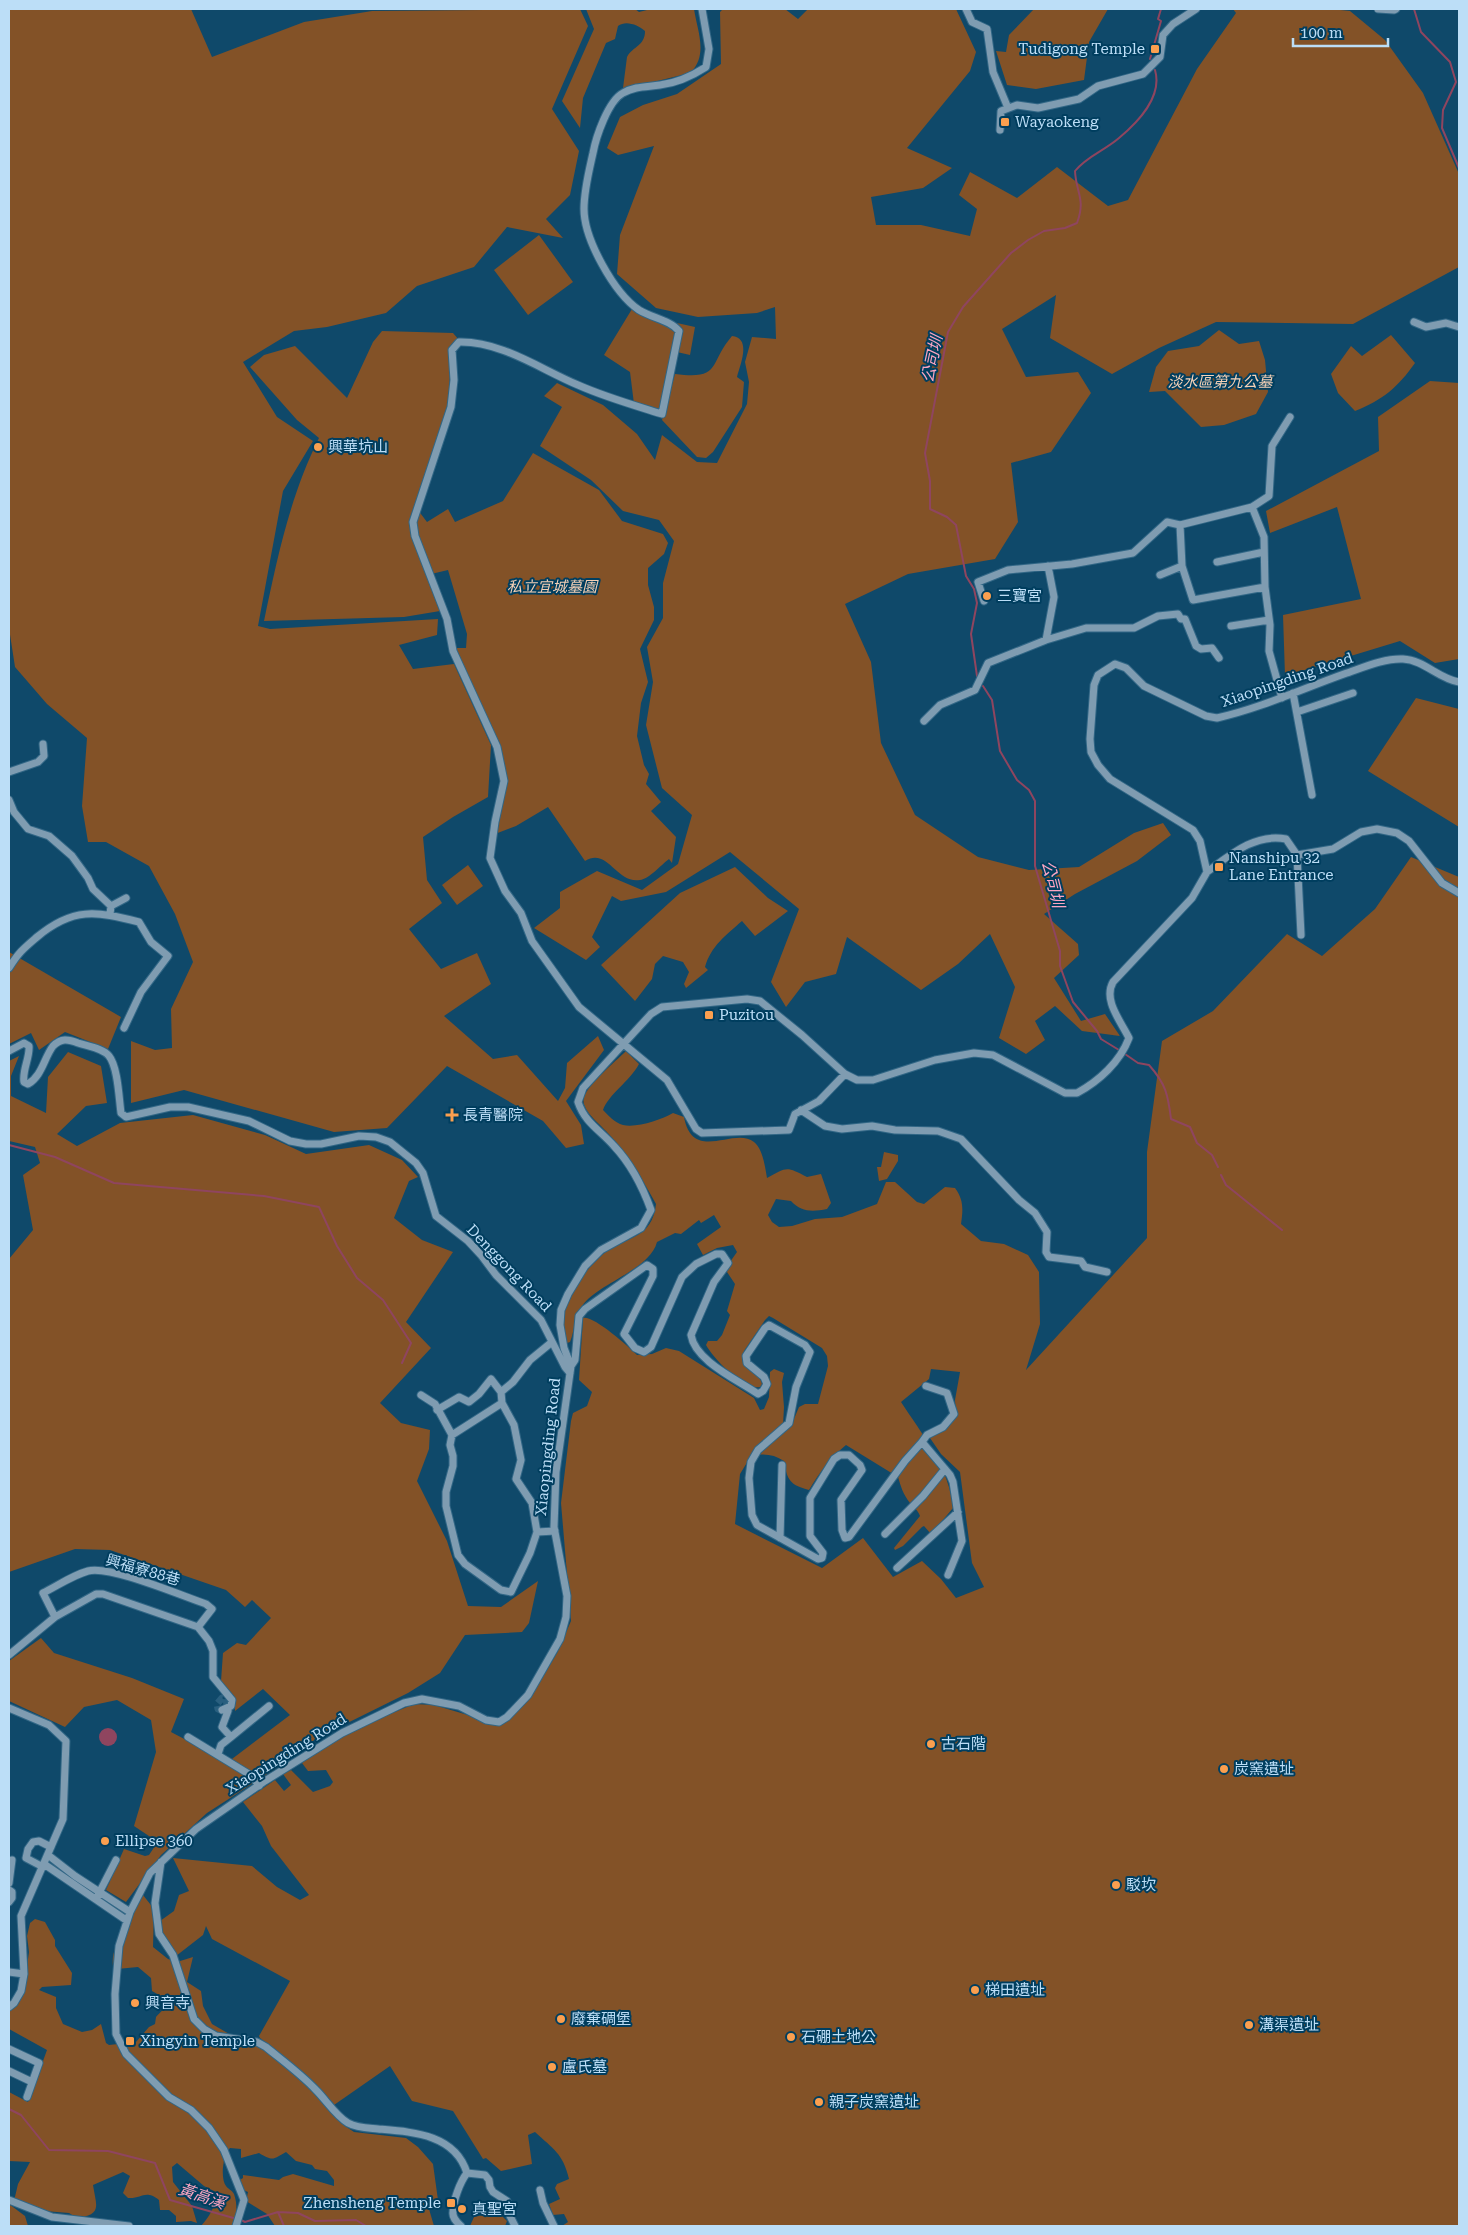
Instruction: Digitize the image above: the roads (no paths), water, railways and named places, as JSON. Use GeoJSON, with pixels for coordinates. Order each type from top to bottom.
{"type":"FeatureCollection","features":[{"type":"Feature","properties":{"kind":"street"},"geometry":{"type":"LineString","coordinates":[[702,9],[709,49],[706,67],[690,77],[662,85],[640,86],[621,93],[604,117],[594,146],[584,209],[587,229],[600,260],[617,288],[638,309],[658,320],[674,325],[679,331],[662,414],[616,400],[577,385],[505,351],[471,342],[459,342],[452,350],[454,380],[451,407],[413,522],[416,536],[447,619],[454,651],[497,747],[504,780],[494,822],[490,858],[505,891],[521,913],[532,940],[579,1007],[667,1080],[696,1129],[702,1134],[789,1130],[795,1114],[819,1101],[844,1074]]}},
{"type":"Feature","properties":{"kind":"street"},"geometry":{"type":"LineString","coordinates":[[966,9],[972,22],[987,29],[992,72],[1008,108]]}},
{"type":"Feature","properties":{"kind":"street"},"geometry":{"type":"LineString","coordinates":[[1000,130],[1001,111],[1008,108],[1017,105],[1038,108],[1079,99],[1098,86],[1143,74],[1160,57],[1163,34],[1172,24],[1196,9]]}},
{"type":"Feature","properties":{"kind":"street"},"geometry":{"type":"LineString","coordinates":[[1378,9],[1396,9]]}},
{"type":"Feature","properties":{"kind":"street"},"geometry":{"type":"LineString","coordinates":[[1414,322],[1426,327],[1446,323],[1459,327]]}},
{"type":"Feature","properties":{"kind":"street"},"geometry":{"type":"LineString","coordinates":[[984,601],[978,582],[1008,570],[1072,564],[1133,553],[1167,522],[1180,525],[1252,507],[1269,496],[1272,446],[1290,417]]}},
{"type":"Feature","properties":{"kind":"street"},"geometry":{"type":"LineString","coordinates":[[1252,507],[1264,537],[1269,651],[1282,698]]}},
{"type":"Feature","properties":{"kind":"street"},"geometry":{"type":"LineString","coordinates":[[1180,525],[1182,566],[1193,600],[1265,587]]}},
{"type":"Feature","properties":{"kind":"street"},"geometry":{"type":"LineString","coordinates":[[1216,562],[1264,552]]}},
{"type":"Feature","properties":{"kind":"street"},"geometry":{"type":"LineString","coordinates":[[1046,640],[1054,597],[1048,566]]}},
{"type":"Feature","properties":{"kind":"street"},"geometry":{"type":"LineString","coordinates":[[1160,575],[1182,566]]}},
{"type":"Feature","properties":{"kind":"street"},"geometry":{"type":"LineString","coordinates":[[924,721],[940,705],[975,690],[988,663],[1046,640],[1086,628],[1134,628],[1158,616],[1178,614],[1182,619],[1185,618],[1196,646],[1201,649],[1212,648],[1219,658]]}},
{"type":"Feature","properties":{"kind":"street"},"geometry":{"type":"LineString","coordinates":[[1231,626],[1269,620]]}},
{"type":"Feature","properties":{"kind":"street","name":"Xiaopingding Road"},"geometry":{"type":"LineString","coordinates":[[236,2226],[244,2200],[224,2150],[209,2128],[191,2110],[169,2097],[126,2054],[116,2034],[115,1994],[119,1946],[126,1920],[150,1873],[196,1829],[259,1786],[342,1733],[404,1703],[422,1699],[459,1706],[486,1720],[498,1722],[507,1717],[528,1695],[560,1640],[566,1617],[567,1596],[555,1531],[556,1472],[571,1369],[564,1348],[560,1324],[561,1310],[568,1294],[585,1266],[601,1250],[641,1228],[651,1210],[623,1157],[582,1116],[578,1102],[583,1088],[651,1014],[662,1007],[747,999],[760,1001],[802,1035],[844,1074],[857,1080],[873,1080],[935,1060],[974,1053],[993,1055],[1065,1093],[1077,1093],[1107,1070],[1125,1048],[1128,1038],[1109,999],[1109,990],[1113,982],[1192,898],[1207,872],[1200,841],[1192,830],[1110,779],[1098,765],[1091,752],[1090,739],[1094,685],[1098,675],[1115,664],[1126,668],[1144,686],[1206,716],[1217,718],[1282,698],[1368,666],[1402,659],[1414,661],[1447,680],[1459,682]]}},
{"type":"Feature","properties":{"kind":"street"},"geometry":{"type":"LineString","coordinates":[[1293,693],[1312,795]]}},
{"type":"Feature","properties":{"kind":"street"},"geometry":{"type":"LineString","coordinates":[[1297,712],[1353,693]]}},
{"type":"Feature","properties":{"kind":"street"},"geometry":{"type":"LineString","coordinates":[[9,772],[38,762],[44,756],[43,744]]}},
{"type":"Feature","properties":{"kind":"street"},"geometry":{"type":"LineString","coordinates":[[9,800],[14,812],[28,829],[49,836],[72,856],[88,878],[92,889],[111,906]]}},
{"type":"Feature","properties":{"kind":"street"},"geometry":{"type":"LineString","coordinates":[[1297,855],[1333,849],[1361,832],[1377,828],[1397,833],[1409,841],[1442,883],[1459,893]]}},
{"type":"Feature","properties":{"kind":"street"},"geometry":{"type":"LineString","coordinates":[[1207,872],[1242,846],[1273,836],[1286,839],[1297,855],[1301,935]]}},
{"type":"Feature","properties":{"kind":"street"},"geometry":{"type":"LineString","coordinates":[[111,906],[126,898]]}},
{"type":"Feature","properties":{"kind":"street"},"geometry":{"type":"LineString","coordinates":[[98,913],[103,899]]}},
{"type":"Feature","properties":{"kind":"street"},"geometry":{"type":"LineString","coordinates":[[110,914],[111,906]]}},
{"type":"Feature","properties":{"kind":"street"},"geometry":{"type":"LineString","coordinates":[[9,968],[19,951],[52,925],[82,913],[110,914],[139,922],[151,942],[168,956],[141,992],[124,1028]]}},
{"type":"Feature","properties":{"kind":"street","name":"Denggong Road"},"geometry":{"type":"LineString","coordinates":[[9,1052],[19,1044],[24,1043],[29,1046],[29,1054],[23,1076],[24,1082],[28,1084],[34,1080],[53,1046],[60,1040],[68,1039],[102,1051],[109,1056],[112,1064],[121,1112],[126,1117],[170,1107],[188,1107],[250,1121],[290,1141],[306,1144],[321,1144],[360,1136],[376,1137],[390,1142],[416,1163],[423,1173],[436,1216],[468,1241],[496,1275],[541,1320],[552,1342],[571,1369]]}},
{"type":"Feature","properties":{"kind":"street"},"geometry":{"type":"LineString","coordinates":[[801,1110],[825,1126],[842,1129],[872,1126],[895,1130],[938,1131],[961,1139],[1019,1200],[1036,1213],[1047,1232],[1046,1252],[1049,1256],[1081,1261],[1085,1267],[1107,1272]]}},
{"type":"Feature","properties":{"kind":"street"},"geometry":{"type":"LineString","coordinates":[[571,1369],[575,1360],[579,1316],[585,1309],[647,1264],[653,1269],[653,1276],[624,1334],[635,1348],[644,1352],[651,1347],[682,1277],[696,1264],[716,1254],[722,1254],[726,1257],[728,1262],[714,1282],[691,1335],[694,1345],[702,1357],[758,1394],[763,1391],[767,1384],[764,1377],[748,1363],[746,1356],[765,1328],[769,1325],[805,1345],[810,1352],[796,1387],[789,1423],[758,1450],[751,1462],[749,1478],[752,1515],[757,1525],[818,1559],[822,1558],[823,1553],[810,1536],[810,1498],[834,1459],[840,1455],[849,1455],[860,1465],[862,1470],[841,1500],[842,1530],[845,1538],[849,1537],[904,1461],[927,1435],[943,1427],[954,1414],[946,1393],[926,1386]]}},
{"type":"Feature","properties":{"kind":"street"},"geometry":{"type":"LineString","coordinates":[[501,1392],[513,1382],[530,1360],[552,1342]]}},
{"type":"Feature","properties":{"kind":"street"},"geometry":{"type":"LineString","coordinates":[[421,1395],[435,1404],[437,1410],[452,1435],[450,1445],[454,1456],[446,1492],[446,1506],[458,1555],[465,1564],[501,1590],[512,1592],[530,1553],[537,1532],[532,1502],[516,1479],[521,1460],[514,1425],[502,1403],[501,1392],[491,1378],[479,1394],[469,1402],[458,1397],[437,1410]]}},
{"type":"Feature","properties":{"kind":"street"},"geometry":{"type":"LineString","coordinates":[[452,1435],[502,1403]]}},
{"type":"Feature","properties":{"kind":"street"},"geometry":{"type":"LineString","coordinates":[[922,1442],[945,1469],[953,1482],[962,1541],[948,1575]]}},
{"type":"Feature","properties":{"kind":"street"},"geometry":{"type":"LineString","coordinates":[[780,1538],[782,1465]]}},
{"type":"Feature","properties":{"kind":"street"},"geometry":{"type":"LineString","coordinates":[[885,1534],[924,1496],[945,1469]]}},
{"type":"Feature","properties":{"kind":"street"},"geometry":{"type":"LineString","coordinates":[[897,1568],[958,1512]]}},
{"type":"Feature","properties":{"kind":"street"},"geometry":{"type":"LineString","coordinates":[[537,1532],[555,1531]]}},
{"type":"Feature","properties":{"kind":"street","name":"興福寮88巷"},"geometry":{"type":"LineString","coordinates":[[55,1617],[43,1593],[89,1571],[105,1571],[206,1604],[212,1609],[198,1627]]}},
{"type":"Feature","properties":{"kind":"street"},"geometry":{"type":"LineString","coordinates":[[9,1656],[55,1617],[96,1594],[103,1594],[198,1627],[209,1641],[213,1651],[213,1677],[232,1700],[231,1706],[225,1711],[222,1727],[231,1737]]}},
{"type":"Feature","properties":{"kind":"street"},"geometry":{"type":"LineString","coordinates":[[218,1754],[221,1745],[269,1706]]}},
{"type":"Feature","properties":{"kind":"street"},"geometry":{"type":"LineString","coordinates":[[9,1708],[49,1725],[66,1741],[63,1819],[21,1916],[24,1974],[21,1991],[9,2007]]}},
{"type":"Feature","properties":{"kind":"street"},"geometry":{"type":"LineString","coordinates":[[188,1737],[252,1776],[259,1786]]}},
{"type":"Feature","properties":{"kind":"street"},"geometry":{"type":"LineString","coordinates":[[9,1883],[11,1859],[26,1854],[33,1842],[39,1841],[51,1847]]}},
{"type":"Feature","properties":{"kind":"street"},"geometry":{"type":"LineString","coordinates":[[26,1854],[26,1858],[44,1866],[126,1920]]}},
{"type":"Feature","properties":{"kind":"street"},"geometry":{"type":"LineString","coordinates":[[48,1855],[130,1912]]}},
{"type":"Feature","properties":{"kind":"street"},"geometry":{"type":"LineString","coordinates":[[96,1900],[116,1860]]}},
{"type":"Feature","properties":{"kind":"street"},"geometry":{"type":"LineString","coordinates":[[161,1862],[155,1903],[160,1934],[173,1955],[194,2019],[204,2029],[216,2036],[257,2042],[266,2048],[315,2088],[345,2122],[355,2127],[401,2131],[436,2138],[446,2143],[464,2163],[467,2173]]}},
{"type":"Feature","properties":{"kind":"street"},"geometry":{"type":"LineString","coordinates":[[9,1890],[12,1892],[12,1898],[9,1902]]}},
{"type":"Feature","properties":{"kind":"street"},"geometry":{"type":"LineString","coordinates":[[9,1972],[24,1974]]}},
{"type":"Feature","properties":{"kind":"street"},"geometry":{"type":"LineString","coordinates":[[9,2049],[39,2063],[27,2097]]}},
{"type":"Feature","properties":{"kind":"street"},"geometry":{"type":"LineString","coordinates":[[9,2070],[32,2082]]}},
{"type":"Feature","properties":{"kind":"street"},"geometry":{"type":"LineString","coordinates":[[461,2226],[456,2221],[453,2212],[460,2182],[467,2173]]}},
{"type":"Feature","properties":{"kind":"street"},"geometry":{"type":"LineString","coordinates":[[467,2173],[488,2177],[493,2192],[507,2200],[509,2214],[515,2226]]}},
{"type":"Feature","properties":{"kind":"street"},"geometry":{"type":"LineString","coordinates":[[540,2190],[543,2203],[554,2226]]}},
{"type":"Feature","properties":{"kind":"street"},"geometry":{"type":"LineString","coordinates":[[9,2200],[52,2217],[129,2226]]}},
{"type":"Feature","properties":{"kind":"street"},"geometry":{"type":"LineString","coordinates":[[85,2221],[92,2226]]}},
{"type":"Feature","properties":{"kind":"waterway","name":"公司圳"},"geometry":{"type":"LineString","coordinates":[[1150,59],[1161,21],[1158,19],[1161,9]]}},
{"type":"Feature","properties":{"kind":"waterway"},"geometry":{"type":"LineString","coordinates":[[1414,9],[1421,32],[1450,62],[1456,82],[1443,110],[1442,128],[1459,168]]}},
{"type":"Feature","properties":{"kind":"waterway","name":"公司圳"},"geometry":{"type":"LineString","coordinates":[[977,676],[971,634],[977,603],[974,589],[966,576],[956,525],[947,517],[930,509],[930,481],[925,453],[948,332],[963,307],[1011,253],[1044,231],[1065,228],[1077,223],[1081,202],[1075,171],[1085,161],[1119,138],[1141,117],[1155,90],[1157,80],[1155,70]]}},
{"type":"Feature","properties":{"kind":"waterway","name":"公司圳"},"geometry":{"type":"LineString","coordinates":[[983,686],[992,700],[1000,751],[1017,780],[1029,790],[1035,801],[1035,866],[1060,951],[1060,966],[1073,1002],[1097,1031],[1101,1039],[1119,1050]]}},
{"type":"Feature","properties":{"kind":"waterway","name":"公司圳"},"geometry":{"type":"LineString","coordinates":[[1125,1054],[1138,1063],[1149,1065],[1155,1072],[1165,1090],[1171,1119],[1190,1127],[1197,1143],[1212,1155],[1218,1167]]}},
{"type":"Feature","properties":{"kind":"waterway"},"geometry":{"type":"LineString","coordinates":[[9,1145],[55,1157],[114,1183],[264,1196],[319,1207],[337,1246],[357,1278],[383,1300],[411,1343],[402,1363]]}},
{"type":"Feature","properties":{"kind":"waterway","name":"公司圳"},"geometry":{"type":"LineString","coordinates":[[1221,1175],[1226,1185],[1282,1230]]}},
{"type":"Feature","properties":{"kind":"waterway","name":"黃高溪"},"geometry":{"type":"LineString","coordinates":[[9,2109],[21,2115],[49,2150],[108,2151],[155,2163],[170,2200],[237,2219]]}},
{"type":"Feature","properties":{"kind":"waterway"},"geometry":{"type":"LineString","coordinates":[[278,2212],[284,2226]]}},
{"type":"Feature","properties":{"kind":"waterway","name":"黃高溪"},"geometry":{"type":"LineString","coordinates":[[241,2220],[245,2222],[278,2212],[298,2213],[315,2221],[356,2220],[366,2226]]}},
{"type":"Feature","properties":{"kind":"tunnel"},"geometry":{"type":"LineString","coordinates":[[222,1710],[218,1709],[217,1704],[222,1698],[226,1699],[228,1711]]}},
{"type":"Feature","properties":{"kind":"place","name":"Tudigong Temple"},"geometry":{"type":"Point","coordinates":[1155,49]}},
{"type":"Feature","properties":{"kind":"place","name":"Wayaokeng"},"geometry":{"type":"Point","coordinates":[1005,122]}},
{"type":"Feature","properties":{"kind":"place","name":"興華坑山"},"geometry":{"type":"Point","coordinates":[318,447]}},
{"type":"Feature","properties":{"kind":"place","name":"三寶宮"},"geometry":{"type":"Point","coordinates":[987,596]}},
{"type":"Feature","properties":{"kind":"place","name":"Nanshipu 32 Lane Entrance"},"geometry":{"type":"Point","coordinates":[1219,867]}},
{"type":"Feature","properties":{"kind":"place","name":"Puzitou"},"geometry":{"type":"Point","coordinates":[709,1015]}},
{"type":"Feature","properties":{"kind":"place","name":"長青醫院"},"geometry":{"type":"Point","coordinates":[452,1115]}},
{"type":"Feature","properties":{"kind":"place","name":"古石階"},"geometry":{"type":"Point","coordinates":[931,1744]}},
{"type":"Feature","properties":{"kind":"place","name":"炭窯遺址"},"geometry":{"type":"Point","coordinates":[1224,1769]}},
{"type":"Feature","properties":{"kind":"place","name":"Ellipse 360"},"geometry":{"type":"Point","coordinates":[105,1841]}},
{"type":"Feature","properties":{"kind":"place","name":"駁坎"},"geometry":{"type":"Point","coordinates":[1116,1885]}},
{"type":"Feature","properties":{"kind":"place","name":"梯田遺址"},"geometry":{"type":"Point","coordinates":[975,1990]}},
{"type":"Feature","properties":{"kind":"place","name":"興音寺"},"geometry":{"type":"Point","coordinates":[135,2003]}},
{"type":"Feature","properties":{"kind":"place","name":"廢棄碉堡"},"geometry":{"type":"Point","coordinates":[561,2019]}},
{"type":"Feature","properties":{"kind":"place","name":"溝渠遺址"},"geometry":{"type":"Point","coordinates":[1249,2025]}},
{"type":"Feature","properties":{"kind":"place","name":"石硼土地公"},"geometry":{"type":"Point","coordinates":[791,2037]}},
{"type":"Feature","properties":{"kind":"place","name":"Xingyin Temple"},"geometry":{"type":"Point","coordinates":[130,2041]}},
{"type":"Feature","properties":{"kind":"place","name":"盧氏墓"},"geometry":{"type":"Point","coordinates":[552,2067]}},
{"type":"Feature","properties":{"kind":"place","name":"親子炭窯遺址"},"geometry":{"type":"Point","coordinates":[819,2102]}},
{"type":"Feature","properties":{"kind":"place","name":"Zhensheng Temple"},"geometry":{"type":"Point","coordinates":[451,2203]}},
{"type":"Feature","properties":{"kind":"place","name":"真聖宮"},"geometry":{"type":"Point","coordinates":[462,2209]}},
{"type":"Feature","properties":{"kind":"park label","name":"淡水區第九公墓"},"geometry":{"type":"Point","coordinates":[1220,382]}},
{"type":"Feature","properties":{"kind":"park label","name":"私立宜城墓園"},"geometry":{"type":"Point","coordinates":[552,587]}}]}
